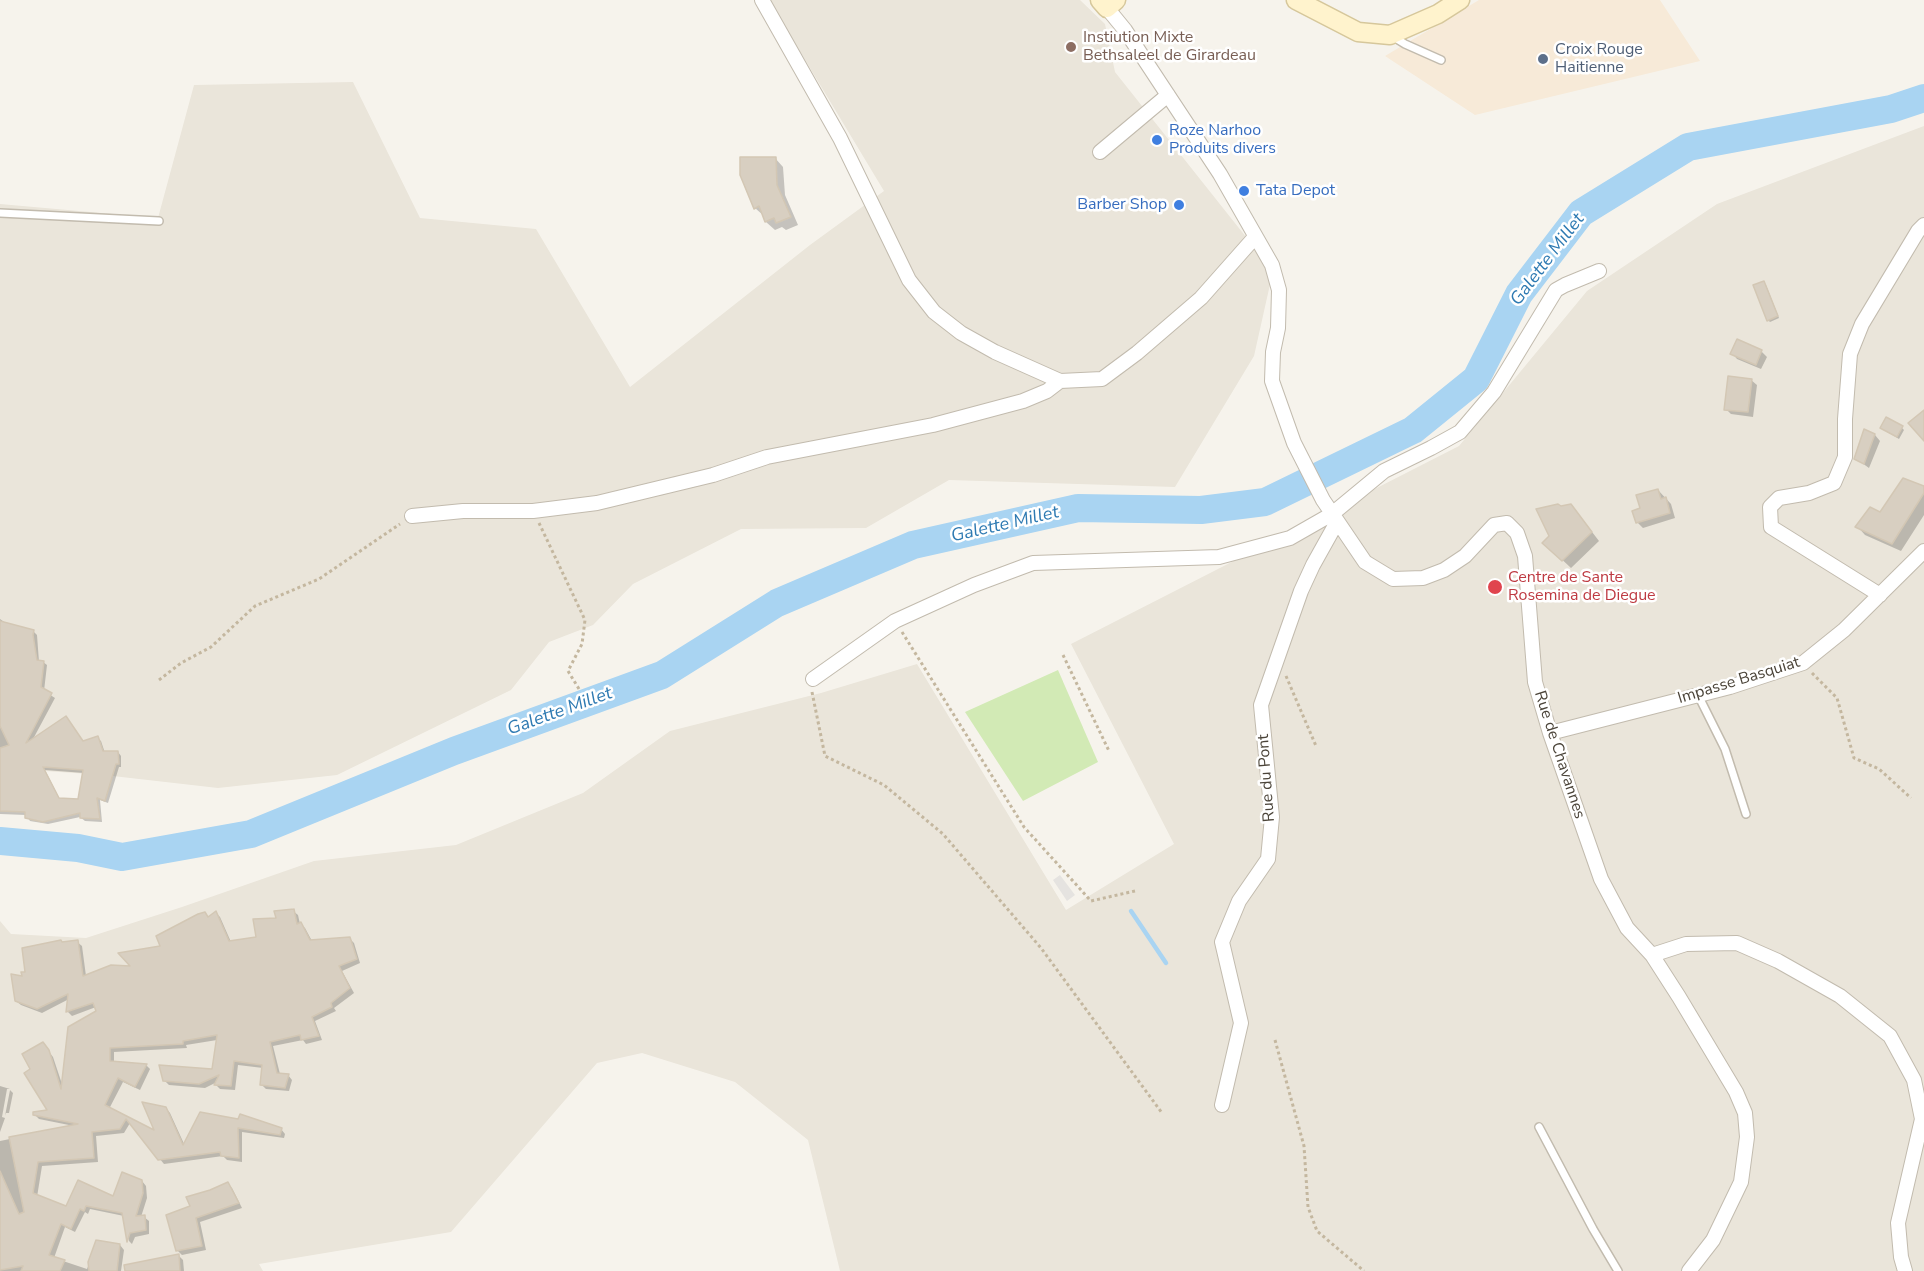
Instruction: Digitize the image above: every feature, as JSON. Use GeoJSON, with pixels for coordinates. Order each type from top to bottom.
{"type":"FeatureCollection","features":[{"type":"Feature","properties":{"kind":"street"},"geometry":{"type":"LineString","coordinates":[[762,0],[840,138],[909,280],[934,312],[961,333],[994,352],[1060,381],[1102,379],[1137,353],[1201,298],[1255,237]]}},
{"type":"Feature","properties":{"kind":"street"},"geometry":{"type":"LineString","coordinates":[[1296,0],[1358,32],[1390,35],[1438,14],[1460,0]]}},
{"type":"Feature","properties":{"kind":"street","name":"Rue de Chavannes"},"geometry":{"type":"LineString","coordinates":[[1108,3],[1220,174],[1272,265],[1280,290],[1272,381],[1294,443],[1323,500],[1365,562],[1394,579],[1424,578],[1444,570],[1465,556],[1494,525],[1507,523],[1517,533],[1525,556],[1535,682],[1550,733],[1601,879],[1627,928],[1652,955],[1736,1092],[1745,1113],[1747,1137],[1741,1182],[1713,1240],[1689,1271]]}},
{"type":"Feature","properties":{"kind":"street"},"geometry":{"type":"LineString","coordinates":[[1100,152],[1168,95]]}},
{"type":"Feature","properties":{"kind":"street"},"geometry":{"type":"LineString","coordinates":[[1880,595],[1771,527],[1770,507],[1779,498],[1809,493],[1834,483],[1845,457],[1845,419],[1850,354],[1862,324],[1918,231],[1924,225]]}},
{"type":"Feature","properties":{"kind":"street"},"geometry":{"type":"LineString","coordinates":[[813,679],[895,621],[974,585],[1033,563],[1219,557],[1290,538],[1334,518],[1384,471],[1460,432],[1494,392],[1556,290],[1599,271]]}},
{"type":"Feature","properties":{"kind":"street"},"geometry":{"type":"LineString","coordinates":[[412,516],[464,511],[533,511],[597,503],[714,475],[767,458],[933,425],[1023,400],[1047,391],[1060,381]]}},
{"type":"Feature","properties":{"kind":"street","name":"Rue du Pont"},"geometry":{"type":"LineString","coordinates":[[1222,1105],[1241,1023],[1222,942],[1239,901],[1268,859],[1272,817],[1261,705],[1301,591],[1334,518]]}},
{"type":"Feature","properties":{"kind":"street","name":"Impasse Basquiat"},"geometry":{"type":"LineString","coordinates":[[1550,733],[1730,687],[1803,663],[1844,630],[1924,551]]}},
{"type":"Feature","properties":{"kind":"street"},"geometry":{"type":"LineString","coordinates":[[1652,955],[1686,944],[1737,943],[1778,961],[1840,996],[1890,1036],[1914,1080],[1922,1119],[1898,1223],[1901,1257],[1905,1271]]}},
{"type":"Feature","properties":{"kind":"lane"},"geometry":{"type":"LineString","coordinates":[[1390,35],[1405,45],[1441,60]]}},
{"type":"Feature","properties":{"kind":"lane"},"geometry":{"type":"LineString","coordinates":[[0,213],[159,222]]}},
{"type":"Feature","properties":{"kind":"lane"},"geometry":{"type":"LineString","coordinates":[[1698,695],[1725,749],[1746,814]]}},
{"type":"Feature","properties":{"kind":"lane"},"geometry":{"type":"LineString","coordinates":[[1539,1127],[1618,1271]]}},
{"type":"Feature","properties":{"kind":"path"},"geometry":{"type":"LineString","coordinates":[[533,511],[585,620],[582,644],[568,671],[579,689]]}},
{"type":"Feature","properties":{"kind":"path"},"geometry":{"type":"LineString","coordinates":[[159,680],[181,663],[211,647],[255,606],[319,579],[412,516]]}},
{"type":"Feature","properties":{"kind":"path"},"geometry":{"type":"LineString","coordinates":[[895,621],[1024,826],[1091,901],[1135,891]]}},
{"type":"Feature","properties":{"kind":"path"},"geometry":{"type":"LineString","coordinates":[[1063,655],[1109,751]]}},
{"type":"Feature","properties":{"kind":"path"},"geometry":{"type":"LineString","coordinates":[[1278,655],[1316,746]]}},
{"type":"Feature","properties":{"kind":"path"},"geometry":{"type":"LineString","coordinates":[[1803,663],[1837,698],[1854,758],[1879,769],[1911,798]]}},
{"type":"Feature","properties":{"kind":"path"},"geometry":{"type":"LineString","coordinates":[[813,679],[810,684],[825,756],[884,785],[943,834],[1041,948],[1162,1113]]}},
{"type":"Feature","properties":{"kind":"path"},"geometry":{"type":"LineString","coordinates":[[1275,1040],[1305,1146],[1308,1207],[1317,1231],[1364,1271]]}},
{"type":"Feature","properties":{"kind":"shaded area"},"geometry":{"type":"Polygon","coordinates":[[[769,0],[1080,0],[1105,24],[1115,72],[1273,271],[1254,356],[1175,487],[949,480],[866,528],[741,529],[633,584],[593,625],[549,642],[511,690],[337,775],[218,788],[104,775],[0,768],[0,204],[158,218],[194,85],[353,82],[420,218],[536,229],[630,387],[810,245],[884,191],[769,0]]]}},
{"type":"Feature","properties":{"kind":"shaded area","name":"Croix Rouge Haitienne"},"geometry":{"type":"Polygon","coordinates":[[[1479,0],[1660,0],[1700,61],[1475,115],[1385,56],[1479,0]]]}},
{"type":"Feature","properties":{"kind":"shaded area"},"geometry":{"type":"Polygon","coordinates":[[[1924,126],[1924,1271],[840,1271],[808,1140],[735,1082],[642,1053],[597,1063],[451,1232],[259,1264],[263,1271],[0,1271],[0,921],[11,934],[86,938],[314,861],[456,845],[583,793],[670,731],[821,693],[917,664],[1066,910],[1174,844],[1071,644],[1459,446],[1587,291],[1717,204],[1924,126]]]}},
{"type":"Feature","properties":{"kind":"shaded area"},"geometry":{"type":"Polygon","coordinates":[[[1060,875],[1075,895],[1067,901],[1053,880],[1060,875]]]}},
{"type":"Feature","properties":{"kind":"green space"},"geometry":{"type":"Polygon","coordinates":[[[1058,670],[1098,762],[1023,801],[965,712],[1058,670]]]}},
{"type":"Feature","properties":{"kind":"building"},"geometry":{"type":"Polygon","coordinates":[[[740,157],[776,157],[777,185],[791,217],[776,223],[774,218],[765,222],[759,206],[754,209],[740,175],[740,157]]]}},
{"type":"Feature","properties":{"kind":"building"},"geometry":{"type":"Polygon","coordinates":[[[1764,281],[1778,316],[1767,321],[1753,285],[1764,281]]]}},
{"type":"Feature","properties":{"kind":"building"},"geometry":{"type":"Polygon","coordinates":[[[1737,339],[1762,350],[1756,365],[1730,354],[1737,339]]]}},
{"type":"Feature","properties":{"kind":"building"},"geometry":{"type":"Polygon","coordinates":[[[1728,376],[1752,379],[1748,412],[1724,410],[1728,376]]]}},
{"type":"Feature","properties":{"kind":"building"},"geometry":{"type":"Polygon","coordinates":[[[1924,410],[1924,441],[1908,423],[1924,410]]]}},
{"type":"Feature","properties":{"kind":"building"},"geometry":{"type":"Polygon","coordinates":[[[1886,417],[1903,426],[1897,437],[1880,428],[1886,417]]]}},
{"type":"Feature","properties":{"kind":"building"},"geometry":{"type":"Polygon","coordinates":[[[1864,429],[1875,434],[1864,464],[1854,459],[1864,429]]]}},
{"type":"Feature","properties":{"kind":"building"},"geometry":{"type":"Polygon","coordinates":[[[1903,478],[1924,486],[1924,493],[1892,544],[1855,527],[1870,507],[1880,512],[1903,478]]]}},
{"type":"Feature","properties":{"kind":"building"},"geometry":{"type":"Polygon","coordinates":[[[1658,489],[1661,499],[1666,497],[1670,513],[1636,523],[1632,511],[1640,508],[1636,495],[1658,489]]]}},
{"type":"Feature","properties":{"kind":"building"},"geometry":{"type":"Polygon","coordinates":[[[1558,504],[1561,506],[1571,504],[1592,532],[1562,561],[1542,543],[1549,536],[1536,509],[1558,504]]]}},
{"type":"Feature","properties":{"kind":"building"},"geometry":{"type":"Polygon","coordinates":[[[0,621],[34,630],[37,660],[44,661],[41,687],[52,693],[26,743],[66,716],[83,741],[98,736],[103,751],[118,751],[119,764],[116,764],[105,801],[97,798],[100,819],[80,818],[80,813],[43,822],[25,818],[25,812],[0,811],[0,748],[9,745],[0,726],[0,621]],[[43,767],[59,798],[78,799],[83,770],[43,767]]]}},
{"type":"Feature","properties":{"kind":"building"},"geometry":{"type":"Polygon","coordinates":[[[294,909],[297,924],[301,922],[310,940],[350,937],[357,959],[339,966],[350,988],[331,1003],[332,1007],[312,1017],[319,1036],[301,1040],[300,1035],[270,1042],[277,1073],[289,1074],[285,1088],[260,1085],[262,1065],[234,1061],[231,1086],[214,1085],[219,1075],[199,1084],[163,1081],[159,1065],[212,1069],[217,1035],[183,1041],[183,1044],[110,1048],[110,1061],[147,1064],[135,1087],[118,1078],[105,1105],[154,1130],[142,1102],[166,1107],[183,1145],[200,1112],[238,1119],[240,1114],[282,1128],[280,1135],[238,1128],[239,1158],[221,1156],[220,1152],[158,1160],[126,1119],[120,1129],[92,1132],[94,1158],[38,1162],[33,1193],[66,1206],[78,1180],[113,1196],[122,1172],[142,1180],[143,1193],[136,1216],[145,1215],[146,1230],[130,1233],[127,1242],[122,1213],[86,1206],[84,1211],[80,1209],[71,1229],[61,1224],[49,1255],[65,1260],[60,1271],[21,1271],[23,1266],[0,1270],[0,1171],[19,1214],[24,1212],[9,1137],[78,1124],[33,1115],[33,1112],[47,1110],[24,1073],[30,1069],[22,1054],[43,1042],[49,1050],[61,1089],[68,1027],[96,1011],[93,1003],[66,1012],[68,994],[37,1009],[15,1001],[11,974],[22,976],[21,972],[25,972],[22,948],[61,940],[62,942],[78,940],[83,976],[111,965],[130,966],[118,953],[160,946],[156,936],[198,914],[205,912],[208,917],[216,911],[229,941],[256,937],[253,919],[276,918],[274,911],[294,909]]]}},
{"type":"Feature","properties":{"kind":"building"},"geometry":{"type":"Polygon","coordinates":[[[228,1182],[239,1203],[196,1218],[202,1246],[176,1251],[166,1215],[190,1206],[186,1197],[228,1182]]]}},
{"type":"Feature","properties":{"kind":"building"},"geometry":{"type":"Polygon","coordinates":[[[96,1240],[120,1244],[117,1271],[89,1271],[88,1262],[96,1240]]]}},
{"type":"Feature","properties":{"kind":"building"},"geometry":{"type":"Polygon","coordinates":[[[179,1254],[180,1271],[125,1271],[124,1265],[179,1254]]]}},
{"type":"Feature","properties":{"kind":"waterway","name":"Galette Millet"},"geometry":{"type":"LineString","coordinates":[[0,841],[78,848],[122,857],[251,834],[454,751],[662,675],[777,603],[913,545],[1078,508],[1201,510],[1265,502],[1413,430],[1476,379],[1519,294],[1581,213],[1688,147],[1891,109],[1924,98]]}},
{"type":"Feature","properties":{"kind":"waterway"},"geometry":{"type":"LineString","coordinates":[[1131,911],[1166,963]]}},
{"type":"Feature","properties":{"kind":"place","name":"Instiution Mixte Bethsaleel de Girardeau"},"geometry":{"type":"Point","coordinates":[1071,47]}},
{"type":"Feature","properties":{"kind":"place","name":"Croix Rouge Haitienne"},"geometry":{"type":"Point","coordinates":[1543,59]}},
{"type":"Feature","properties":{"kind":"place","name":"Roze Narhoo Produits divers"},"geometry":{"type":"Point","coordinates":[1157,140]}},
{"type":"Feature","properties":{"kind":"place","name":"Tata Depot"},"geometry":{"type":"Point","coordinates":[1244,191]}},
{"type":"Feature","properties":{"kind":"place","name":"Barber Shop"},"geometry":{"type":"Point","coordinates":[1179,205]}},
{"type":"Feature","properties":{"kind":"place","name":"Centre de Sante Rosemina de Diegue"},"geometry":{"type":"Point","coordinates":[1495,587]}}]}
